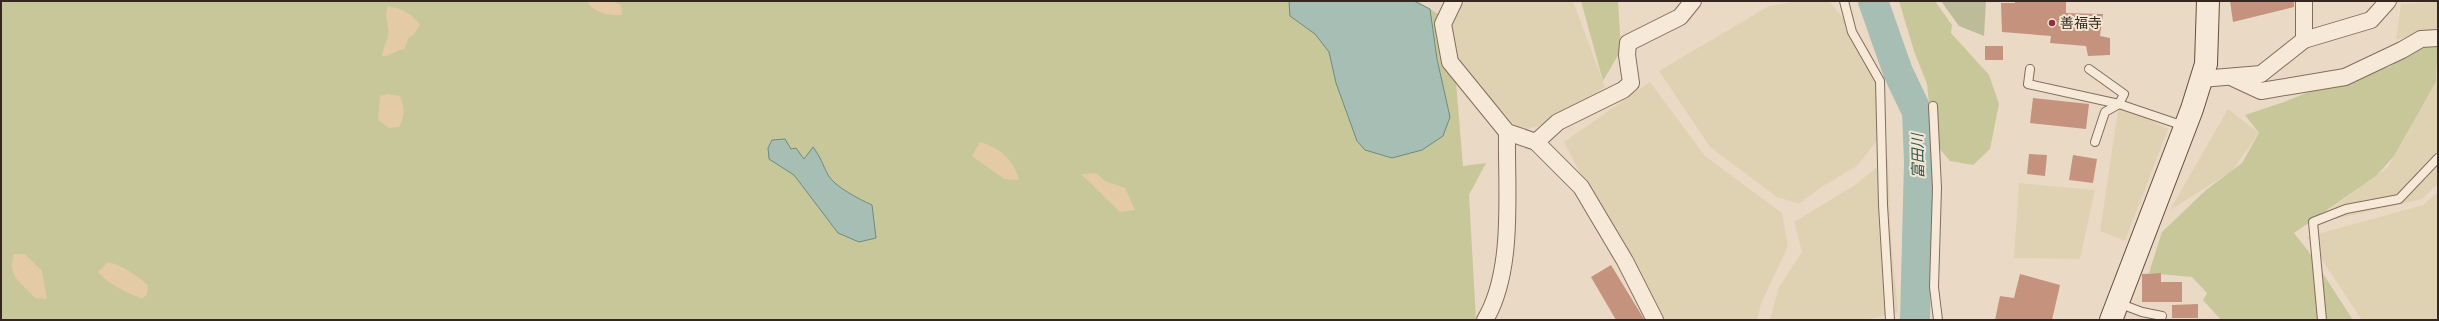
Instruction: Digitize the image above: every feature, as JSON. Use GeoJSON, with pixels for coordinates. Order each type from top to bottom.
{"type":"FeatureCollection","features":[{"type":"Feature","properties":{"kind":"street"},"geometry":{"type":"LineString","coordinates":[[1454,1],[1443,24],[1450,62],[1506,132],[1536,142],[1581,186],[1625,261],[1654,320]]}},
{"type":"Feature","properties":{"kind":"street"},"geometry":{"type":"LineString","coordinates":[[1536,142],[1558,122],[1627,87],[1631,83],[1627,56],[1628,43],[1680,17],[1693,1]]}},
{"type":"Feature","properties":{"kind":"street"},"geometry":{"type":"LineString","coordinates":[[2114,311],[2185,127],[2206,64],[2208,1]]}},
{"type":"Feature","properties":{"kind":"street"},"geometry":{"type":"LineString","coordinates":[[2304,1],[2304,40]]}},
{"type":"Feature","properties":{"kind":"street"},"geometry":{"type":"LineString","coordinates":[[2201,79],[2233,78],[2261,74],[2304,40],[2371,20],[2388,1]]}},
{"type":"Feature","properties":{"kind":"street"},"geometry":{"type":"LineString","coordinates":[[2233,78],[2261,91],[2345,77],[2402,50],[2420,39],[2438,38]]}},
{"type":"Feature","properties":{"kind":"street"},"geometry":{"type":"LineString","coordinates":[[1485,320],[1502,278],[1504,260],[1506,132]]}},
{"type":"Feature","properties":{"kind":"lane"},"geometry":{"type":"LineString","coordinates":[[1844,1],[1852,32],[1880,81],[1883,205],[1890,320]]}},
{"type":"Feature","properties":{"kind":"lane"},"geometry":{"type":"LineString","coordinates":[[2030,69],[2028,84],[2119,104],[2185,127]]}},
{"type":"Feature","properties":{"kind":"lane"},"geometry":{"type":"LineString","coordinates":[[2089,69],[2124,94],[2119,104],[2105,112],[2095,142]]}},
{"type":"Feature","properties":{"kind":"lane"},"geometry":{"type":"LineString","coordinates":[[1934,106],[1937,188],[1934,287],[1938,320]]}},
{"type":"Feature","properties":{"kind":"lane"},"geometry":{"type":"LineString","coordinates":[[2322,320],[2313,222],[2346,209],[2399,199],[2438,158]]}},
{"type":"Feature","properties":{"kind":"lane"},"geometry":{"type":"LineString","coordinates":[[2114,311],[2142,312],[2162,316]]}},
{"type":"Feature","properties":{"kind":"shaded area"},"geometry":{"type":"Polygon","coordinates":[[[1289,1],[1414,1],[1430,9],[1437,59],[1450,117],[1443,136],[1422,150],[1392,158],[1365,150],[1357,141],[1336,83],[1329,52],[1315,34],[1290,16],[1289,1]]]}},
{"type":"Feature","properties":{"kind":"shaded area"},"geometry":{"type":"Polygon","coordinates":[[[1465,1],[1573,1],[1605,87],[1563,119],[1520,131],[1459,63],[1451,22],[1465,1]]]}},
{"type":"Feature","properties":{"kind":"shaded area"},"geometry":{"type":"Polygon","coordinates":[[[1798,1],[1829,1],[1848,24],[1880,81],[1882,134],[1857,166],[1823,186],[1799,204],[1777,197],[1710,147],[1659,71],[1769,6],[1798,1]]]}},
{"type":"Feature","properties":{"kind":"shaded area"},"geometry":{"type":"Polygon","coordinates":[[[2438,2],[2438,28],[2396,40],[2401,4],[2438,2]]]}},
{"type":"Feature","properties":{"kind":"shaded area"},"geometry":{"type":"Polygon","coordinates":[[[2438,75],[2438,184],[2422,199],[2309,225],[2388,167],[2436,82],[2438,75]]]}},
{"type":"Feature","properties":{"kind":"shaded area"},"geometry":{"type":"Polygon","coordinates":[[[1650,82],[1705,156],[1782,213],[1788,246],[1761,304],[1757,320],[1657,320],[1564,142],[1650,82]]]}},
{"type":"Feature","properties":{"kind":"shaded area"},"geometry":{"type":"Polygon","coordinates":[[[2119,104],[2168,129],[2125,241],[2100,231],[2119,104]]]}},
{"type":"Feature","properties":{"kind":"shaded area"},"geometry":{"type":"Polygon","coordinates":[[[2228,109],[2259,133],[2232,171],[2170,210],[2228,109]]]}},
{"type":"Feature","properties":{"kind":"shaded area"},"geometry":{"type":"Polygon","coordinates":[[[785,139],[791,149],[796,148],[804,159],[813,147],[820,157],[828,175],[836,184],[872,205],[876,238],[859,242],[838,233],[794,175],[769,159],[768,148],[772,140],[785,139]]]}},
{"type":"Feature","properties":{"kind":"shaded area"},"geometry":{"type":"Polygon","coordinates":[[[1888,158],[1891,240],[1898,312],[1866,320],[1770,320],[1779,287],[1802,252],[1794,222],[1855,185],[1888,158]]]}},
{"type":"Feature","properties":{"kind":"shaded area"},"geometry":{"type":"Polygon","coordinates":[[[2019,183],[2095,190],[2080,259],[2014,258],[2019,183]]]}},
{"type":"Feature","properties":{"kind":"shaded area"},"geometry":{"type":"Polygon","coordinates":[[[2438,192],[2438,320],[2362,320],[2307,237],[2423,205],[2438,192]]]}},
{"type":"Feature","properties":{"kind":"green space"},"geometry":{"type":"Polygon","coordinates":[[[1,1],[1417,1],[1451,22],[1463,166],[1486,163],[1469,195],[1476,320],[1,320],[1,1]]]}},
{"type":"Feature","properties":{"kind":"green space"},"geometry":{"type":"Polygon","coordinates":[[[1581,1],[1618,1],[1621,50],[1603,81],[1581,1]]]}},
{"type":"Feature","properties":{"kind":"green space"},"geometry":{"type":"Polygon","coordinates":[[[1899,1],[1935,1],[1952,25],[1951,33],[1989,75],[1999,104],[1990,149],[1973,165],[1950,161],[1933,141],[1927,84],[1914,51],[1899,1]]]}},
{"type":"Feature","properties":{"kind":"green space"},"geometry":{"type":"Polygon","coordinates":[[[1941,1],[1986,1],[1984,36],[1959,26],[1941,1]]]}},
{"type":"Feature","properties":{"kind":"green space"},"geometry":{"type":"Polygon","coordinates":[[[2438,38],[2436,82],[2394,156],[2376,176],[2294,233],[2309,252],[2353,320],[2221,320],[2203,300],[2207,293],[2192,277],[2149,273],[2162,232],[2206,190],[2242,163],[2259,133],[2245,115],[2284,102],[2345,77],[2390,67],[2421,39],[2438,38]]]}},
{"type":"Feature","properties":{"kind":"sand"},"geometry":{"type":"Polygon","coordinates":[[[587,1],[612,1],[621,5],[622,15],[612,15],[597,11],[587,1]]]}},
{"type":"Feature","properties":{"kind":"sand"},"geometry":{"type":"Polygon","coordinates":[[[388,6],[406,12],[414,17],[420,25],[413,35],[408,38],[405,49],[382,56],[388,35],[386,14],[388,6]]]}},
{"type":"Feature","properties":{"kind":"sand"},"geometry":{"type":"Polygon","coordinates":[[[387,94],[400,96],[402,100],[403,115],[399,127],[389,128],[378,120],[380,96],[387,94]]]}},
{"type":"Feature","properties":{"kind":"sand"},"geometry":{"type":"Polygon","coordinates":[[[980,142],[987,144],[1005,155],[1013,166],[1019,180],[1004,179],[972,156],[980,142]]]}},
{"type":"Feature","properties":{"kind":"sand"},"geometry":{"type":"Polygon","coordinates":[[[1096,173],[1105,181],[1125,188],[1135,210],[1120,212],[1081,174],[1096,173]]]}},
{"type":"Feature","properties":{"kind":"sand"},"geometry":{"type":"Polygon","coordinates":[[[14,254],[25,254],[42,271],[47,299],[35,298],[17,279],[12,268],[14,254]]]}},
{"type":"Feature","properties":{"kind":"sand"},"geometry":{"type":"Polygon","coordinates":[[[108,262],[129,271],[148,285],[147,294],[142,299],[118,288],[103,277],[98,272],[108,262]]]}},
{"type":"Feature","properties":{"kind":"building","name":"善福寺"},"geometry":{"type":"Polygon","coordinates":[[[2015,1],[2066,1],[2066,13],[2103,14],[2100,36],[2110,38],[2110,55],[2088,56],[2086,46],[2050,43],[2051,36],[2002,32],[2001,3],[2015,3],[2015,1]]]}},
{"type":"Feature","properties":{"kind":"building"},"geometry":{"type":"Polygon","coordinates":[[[2230,1],[2294,1],[2294,7],[2233,22],[2230,1]]]}},
{"type":"Feature","properties":{"kind":"building"},"geometry":{"type":"Polygon","coordinates":[[[1985,46],[2003,46],[2003,60],[1985,60],[1985,46]]]}},
{"type":"Feature","properties":{"kind":"building"},"geometry":{"type":"Polygon","coordinates":[[[2033,98],[2089,104],[2086,129],[2030,123],[2033,98]]]}},
{"type":"Feature","properties":{"kind":"building"},"geometry":{"type":"Polygon","coordinates":[[[2029,154],[2047,155],[2045,176],[2027,174],[2029,154]]]}},
{"type":"Feature","properties":{"kind":"building"},"geometry":{"type":"Polygon","coordinates":[[[2073,155],[2097,159],[2093,183],[2069,180],[2073,155]]]}},
{"type":"Feature","properties":{"kind":"building"},"geometry":{"type":"Polygon","coordinates":[[[1611,265],[1644,320],[1616,320],[1591,277],[1611,265]]]}},
{"type":"Feature","properties":{"kind":"building"},"geometry":{"type":"Polygon","coordinates":[[[2161,273],[2161,282],[2182,282],[2182,302],[2142,302],[2142,274],[2161,273]]]}},
{"type":"Feature","properties":{"kind":"building"},"geometry":{"type":"Polygon","coordinates":[[[2020,274],[2060,285],[2052,320],[1995,320],[2000,296],[2014,298],[2020,274]]]}},
{"type":"Feature","properties":{"kind":"building"},"geometry":{"type":"Polygon","coordinates":[[[2198,304],[2198,318],[2172,318],[2172,305],[2198,304]]]}},
{"type":"Feature","properties":{"kind":"waterway","name":"富田川"},"geometry":{"type":"LineString","coordinates":[[1873,1],[1898,72],[1917,112],[1919,162],[1915,320]]}},
{"type":"Feature","properties":{"kind":"place","name":"善福寺"},"geometry":{"type":"Point","coordinates":[2052,23]}}]}
